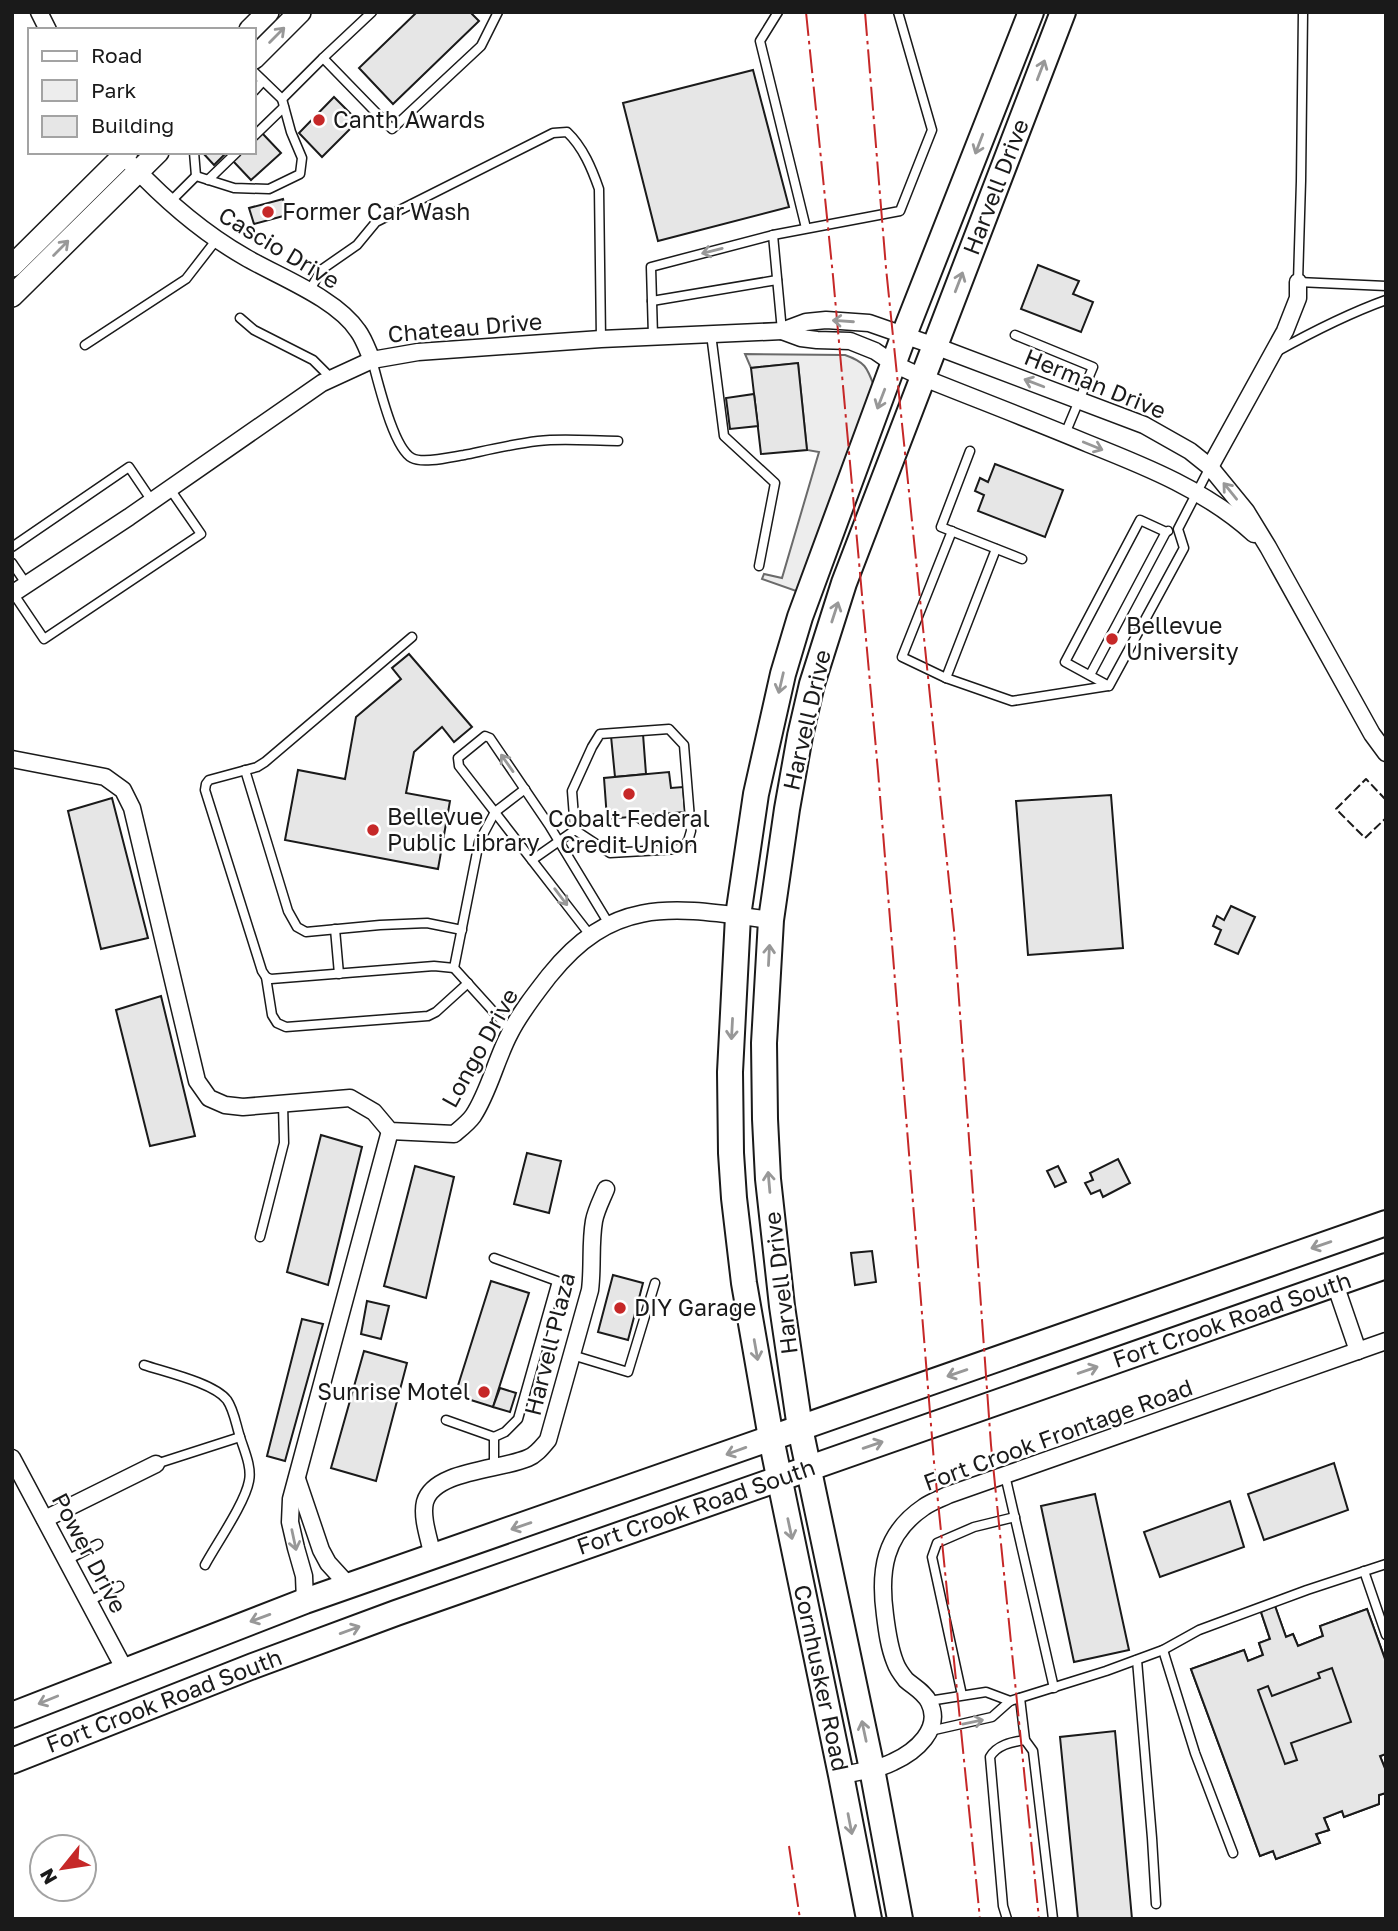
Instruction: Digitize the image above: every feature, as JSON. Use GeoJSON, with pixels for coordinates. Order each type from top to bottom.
{"type":"FeatureCollection","features":[{"type":"Feature","properties":{"kind":"main road"},"geometry":{"type":"LineString","coordinates":[[252,28],[268,12]]}},
{"type":"Feature","properties":{"kind":"main road"},"geometry":{"type":"LineString","coordinates":[[256,56],[300,12]]}},
{"type":"Feature","properties":{"kind":"main road","name":"Harvell Drive"},"geometry":{"type":"LineString","coordinates":[[771,1438],[744,1283],[731,1153],[730,1072],[738,916],[756,794],[783,674],[823,550],[1031,12]]}},
{"type":"Feature","properties":{"kind":"main road","name":"Harvell Drive"},"geometry":{"type":"LineString","coordinates":[[808,1468],[782,1306],[765,1131],[764,1043],[771,920],[789,797],[812,684],[844,583],[1063,12]]}},
{"type":"Feature","properties":{"kind":"main road"},"geometry":{"type":"LineString","coordinates":[[12,266],[123,154]]}},
{"type":"Feature","properties":{"kind":"main road"},"geometry":{"type":"LineString","coordinates":[[12,296],[156,154]]}},
{"type":"Feature","properties":{"kind":"main road","name":"Fort Crook Road South"},"geometry":{"type":"LineString","coordinates":[[12,1715],[306,1601],[1386,1223]]}},
{"type":"Feature","properties":{"kind":"main road","name":"Fort Crook Road South"},"geometry":{"type":"LineString","coordinates":[[12,1761],[396,1613],[1386,1266]]}},
{"type":"Feature","properties":{"kind":"main road","name":"Cornhusker Road"},"geometry":{"type":"LineString","coordinates":[[771,1438],[869,1919]]}},
{"type":"Feature","properties":{"kind":"main road","name":"Cornhusker Road"},"geometry":{"type":"LineString","coordinates":[[808,1468],[872,1769],[900,1919]]}},
{"type":"Feature","properties":{"kind":"street"},"geometry":{"type":"LineString","coordinates":[[39,12],[47,28]]}},
{"type":"Feature","properties":{"kind":"street","name":"Cascio Drive"},"geometry":{"type":"LineString","coordinates":[[125,154],[170,202],[217,239],[244,257],[322,299],[358,330],[372,360]]}},
{"type":"Feature","properties":{"kind":"street"},"geometry":{"type":"LineString","coordinates":[[1210,467],[1285,331],[1298,298],[1298,282]]}},
{"type":"Feature","properties":{"kind":"street","name":"Chateau Drive"},"geometry":{"type":"LineString","coordinates":[[17,590],[170,489],[322,383],[372,360],[418,352],[601,339],[782,331],[806,322],[826,320],[869,323],[904,335]]}},
{"type":"Feature","properties":{"kind":"street","name":"Chateau Drive"},"geometry":{"type":"LineString","coordinates":[[782,331],[801,338],[850,341],[875,351],[894,364]]}},
{"type":"Feature","properties":{"kind":"street","name":"Herman Drive"},"geometry":{"type":"LineString","coordinates":[[904,335],[1144,425],[1190,451],[1210,467],[1246,511],[1386,753]]}},
{"type":"Feature","properties":{"kind":"street","name":"Herman Drive"},"geometry":{"type":"LineString","coordinates":[[894,364],[1149,468],[1235,517],[1268,547]]}},
{"type":"Feature","properties":{"kind":"street"},"geometry":{"type":"LineString","coordinates":[[12,759],[105,777],[123,790],[132,808],[197,1082],[209,1098],[225,1105],[243,1107],[351,1098],[374,1112],[390,1131],[291,1499],[290,1522],[304,1576],[306,1601]]}},
{"type":"Feature","properties":{"kind":"street","name":"Longo Drive"},"geometry":{"type":"LineString","coordinates":[[390,1131],[454,1134],[472,1117],[511,1031],[534,996],[560,962],[590,935],[609,924],[635,914],[650,912],[698,911],[771,920]]}},
{"type":"Feature","properties":{"kind":"street","name":"Harvell Plaza"},"geometry":{"type":"LineString","coordinates":[[433,1557],[424,1504],[429,1494],[439,1484],[454,1478],[530,1457],[548,1440],[590,1290],[594,1220],[606,1189]]}},
{"type":"Feature","properties":{"kind":"street"},"geometry":{"type":"LineString","coordinates":[[1335,1284],[1357,1351]]}},
{"type":"Feature","properties":{"kind":"street","name":"Fort Crook Frontage Road"},"geometry":{"type":"LineString","coordinates":[[929,1701],[905,1679],[895,1662],[888,1641],[881,1590],[883,1567],[891,1544],[906,1522],[924,1507],[948,1495],[1386,1341]]}},
{"type":"Feature","properties":{"kind":"street","name":"Power Drive"},"geometry":{"type":"LineString","coordinates":[[12,1458],[125,1670]]}},
{"type":"Feature","properties":{"kind":"street"},"geometry":{"type":"LineString","coordinates":[[45,1519],[156,1464]]}},
{"type":"Feature","properties":{"kind":"street"},"geometry":{"type":"LineString","coordinates":[[297,1479],[321,1550],[328,1563],[349,1586]]}},
{"type":"Feature","properties":{"kind":"street"},"geometry":{"type":"LineString","coordinates":[[841,1775],[891,1763],[919,1744],[930,1731],[934,1714],[929,1701]]}},
{"type":"Feature","properties":{"kind":"lane"},"geometry":{"type":"LineString","coordinates":[[256,134],[323,58],[372,12]]}},
{"type":"Feature","properties":{"kind":"lane"},"geometry":{"type":"LineString","coordinates":[[323,58],[392,129],[481,46],[498,12]]}},
{"type":"Feature","properties":{"kind":"lane"},"geometry":{"type":"LineString","coordinates":[[778,12],[760,41],[806,228]]}},
{"type":"Feature","properties":{"kind":"lane"},"geometry":{"type":"LineString","coordinates":[[653,337],[651,267],[774,235],[900,211],[932,130],[898,12]]}},
{"type":"Feature","properties":{"kind":"lane"},"geometry":{"type":"LineString","coordinates":[[1303,12],[1298,282],[1386,286]]}},
{"type":"Feature","properties":{"kind":"lane"},"geometry":{"type":"LineString","coordinates":[[196,176],[234,188],[269,190],[300,173],[302,158],[283,103],[256,74]]}},
{"type":"Feature","properties":{"kind":"lane"},"geometry":{"type":"LineString","coordinates":[[256,89],[263,81]]}},
{"type":"Feature","properties":{"kind":"lane"},"geometry":{"type":"LineString","coordinates":[[309,292],[321,270],[357,245],[376,222],[553,133],[567,132],[591,167],[599,190],[601,339]]}},
{"type":"Feature","properties":{"kind":"lane"},"geometry":{"type":"LineString","coordinates":[[170,202],[196,176],[194,154]]}},
{"type":"Feature","properties":{"kind":"lane"},"geometry":{"type":"LineString","coordinates":[[208,180],[235,154]]}},
{"type":"Feature","properties":{"kind":"lane"},"geometry":{"type":"LineString","coordinates":[[774,235],[782,331]]}},
{"type":"Feature","properties":{"kind":"lane"},"geometry":{"type":"LineString","coordinates":[[85,345],[186,279],[217,239]]}},
{"type":"Feature","properties":{"kind":"lane"},"geometry":{"type":"LineString","coordinates":[[652,301],[777,280]]}},
{"type":"Feature","properties":{"kind":"lane"},"geometry":{"type":"LineString","coordinates":[[1273,353],[1314,331],[1386,300]]}},
{"type":"Feature","properties":{"kind":"lane"},"geometry":{"type":"LineString","coordinates":[[240,317],[254,330],[313,360],[331,378]]}},
{"type":"Feature","properties":{"kind":"lane"},"geometry":{"type":"LineString","coordinates":[[711,334],[724,436],[775,483],[759,566]]}},
{"type":"Feature","properties":{"kind":"lane"},"geometry":{"type":"LineString","coordinates":[[1015,335],[1093,367],[1065,434]]}},
{"type":"Feature","properties":{"kind":"lane"},"geometry":{"type":"LineString","coordinates":[[372,360],[387,414],[399,444],[412,458],[422,460],[452,457],[538,441],[618,441]]}},
{"type":"Feature","properties":{"kind":"lane"},"geometry":{"type":"LineString","coordinates":[[970,452],[941,527],[1022,559]]}},
{"type":"Feature","properties":{"kind":"lane"},"geometry":{"type":"LineString","coordinates":[[12,547],[129,467],[152,501]]}},
{"type":"Feature","properties":{"kind":"lane"},"geometry":{"type":"LineString","coordinates":[[1109,686],[1184,548],[1178,529],[1210,467]]}},
{"type":"Feature","properties":{"kind":"lane"},"geometry":{"type":"LineString","coordinates":[[12,563],[17,590],[44,639],[201,534],[170,489]]}},
{"type":"Feature","properties":{"kind":"lane"},"geometry":{"type":"LineString","coordinates":[[1109,686],[1065,662],[1140,520],[1166,532],[1178,529]]}},
{"type":"Feature","properties":{"kind":"lane"},"geometry":{"type":"LineString","coordinates":[[951,531],[902,657],[946,678],[1012,701],[1109,686]]}},
{"type":"Feature","properties":{"kind":"lane"},"geometry":{"type":"LineString","coordinates":[[1090,675],[1166,532]]}},
{"type":"Feature","properties":{"kind":"lane"},"geometry":{"type":"LineString","coordinates":[[946,678],[996,549]]}},
{"type":"Feature","properties":{"kind":"lane"},"geometry":{"type":"LineString","coordinates":[[412,637],[265,762],[209,780],[205,790],[266,977],[272,1015],[277,1023],[286,1027],[428,1016],[468,983]]}},
{"type":"Feature","properties":{"kind":"lane"},"geometry":{"type":"LineString","coordinates":[[669,729],[684,745],[691,831],[688,841],[679,849],[610,853],[575,830],[572,791],[600,734],[669,729]]}},
{"type":"Feature","properties":{"kind":"lane"},"geometry":{"type":"LineString","coordinates":[[590,935],[457,762],[458,758],[485,736],[490,738],[525,789],[609,924]]}},
{"type":"Feature","properties":{"kind":"lane"},"geometry":{"type":"LineString","coordinates":[[245,770],[288,911],[296,927],[306,932],[426,923],[462,930]]}},
{"type":"Feature","properties":{"kind":"lane"},"geometry":{"type":"LineString","coordinates":[[454,968],[480,842],[495,812],[525,789]]}},
{"type":"Feature","properties":{"kind":"lane"},"geometry":{"type":"LineString","coordinates":[[532,860],[575,830]]}},
{"type":"Feature","properties":{"kind":"lane"},"geometry":{"type":"LineString","coordinates":[[335,929],[339,974]]}},
{"type":"Feature","properties":{"kind":"lane"},"geometry":{"type":"LineString","coordinates":[[266,977],[271,979],[434,966],[454,968],[511,1031]]}},
{"type":"Feature","properties":{"kind":"lane"},"geometry":{"type":"LineString","coordinates":[[260,1237],[284,1143],[283,1104]]}},
{"type":"Feature","properties":{"kind":"lane"},"geometry":{"type":"LineString","coordinates":[[446,1420],[494,1437],[505,1432],[518,1419],[557,1281],[494,1258]]}},
{"type":"Feature","properties":{"kind":"lane"},"geometry":{"type":"LineString","coordinates":[[572,1355],[628,1372],[655,1283]]}},
{"type":"Feature","properties":{"kind":"lane"},"geometry":{"type":"LineString","coordinates":[[144,1366],[214,1389],[232,1408],[249,1480],[243,1498],[205,1565]]}},
{"type":"Feature","properties":{"kind":"lane"},"geometry":{"type":"LineString","coordinates":[[156,1464],[240,1437]]}},
{"type":"Feature","properties":{"kind":"lane"},"geometry":{"type":"LineString","coordinates":[[494,1437],[494,1468]]}},
{"type":"Feature","properties":{"kind":"lane"},"geometry":{"type":"LineString","coordinates":[[1006,1475],[1054,1688]]}},
{"type":"Feature","properties":{"kind":"lane"},"geometry":{"type":"LineString","coordinates":[[962,1695],[932,1557],[937,1542],[974,1527],[1015,1517]]}},
{"type":"Feature","properties":{"kind":"lane"},"geometry":{"type":"LineString","coordinates":[[67,1560],[98,1544]]}},
{"type":"Feature","properties":{"kind":"lane"},"geometry":{"type":"LineString","coordinates":[[930,1731],[992,1717],[1010,1701],[1137,1660],[1163,1650],[1199,1630],[1386,1564]]}},
{"type":"Feature","properties":{"kind":"lane"},"geometry":{"type":"LineString","coordinates":[[1364,1571],[1386,1635]]}},
{"type":"Feature","properties":{"kind":"lane"},"geometry":{"type":"LineString","coordinates":[[89,1601],[119,1586]]}},
{"type":"Feature","properties":{"kind":"lane"},"geometry":{"type":"LineString","coordinates":[[1163,1650],[1195,1753],[1233,1853]]}},
{"type":"Feature","properties":{"kind":"lane"},"geometry":{"type":"LineString","coordinates":[[1137,1660],[1156,1904]]}},
{"type":"Feature","properties":{"kind":"lane"},"geometry":{"type":"LineString","coordinates":[[929,1701],[986,1692],[1010,1701]]}},
{"type":"Feature","properties":{"kind":"lane"},"geometry":{"type":"LineString","coordinates":[[1020,1698],[1025,1740],[1034,1751],[1053,1919]]}},
{"type":"Feature","properties":{"kind":"lane"},"geometry":{"type":"LineString","coordinates":[[1007,1919],[1003,1906],[990,1758],[995,1750],[1025,1740]]}},
{"type":"Feature","properties":{"kind":"green space"},"geometry":{"type":"Polygon","coordinates":[[[745,354],[845,355],[864,366],[874,386],[799,592],[762,579],[764,574],[782,578],[819,452],[807,450],[798,363],[751,368],[745,354]]]}},
{"type":"Feature","properties":{"kind":"building"},"geometry":{"type":"Polygon","coordinates":[[[417,12],[470,12],[479,21],[393,104],[359,68],[417,12]]]}},
{"type":"Feature","properties":{"kind":"building"},"geometry":{"type":"Polygon","coordinates":[[[753,70],[789,207],[658,241],[623,103],[753,70]]]}},
{"type":"Feature","properties":{"kind":"building"},"geometry":{"type":"Polygon","coordinates":[[[334,97],[358,121],[322,157],[299,133],[334,97]]]}},
{"type":"Feature","properties":{"kind":"building"},"geometry":{"type":"Polygon","coordinates":[[[262,133],[281,153],[251,180],[233,161],[240,154],[256,154],[256,139],[262,133]]]}},
{"type":"Feature","properties":{"kind":"building"},"geometry":{"type":"Polygon","coordinates":[[[204,154],[225,154],[214,165],[204,154]]]}},
{"type":"Feature","properties":{"kind":"building","name":"Former Car Wash"},"geometry":{"type":"Polygon","coordinates":[[[283,199],[287,215],[254,224],[249,208],[283,199]]]}},
{"type":"Feature","properties":{"kind":"building"},"geometry":{"type":"Polygon","coordinates":[[[1038,265],[1079,281],[1073,294],[1093,302],[1081,332],[1021,309],[1038,265]]]}},
{"type":"Feature","properties":{"kind":"building"},"geometry":{"type":"Polygon","coordinates":[[[798,363],[807,450],[761,454],[751,368],[798,363]]]}},
{"type":"Feature","properties":{"kind":"building"},"geometry":{"type":"Polygon","coordinates":[[[754,394],[758,426],[730,429],[726,398],[754,394]]]}},
{"type":"Feature","properties":{"kind":"building"},"geometry":{"type":"Polygon","coordinates":[[[995,464],[1063,490],[1045,537],[978,511],[984,495],[975,491],[980,478],[988,482],[995,464]]]}},
{"type":"Feature","properties":{"kind":"building"},"geometry":{"type":"Polygon","coordinates":[[[409,654],[472,727],[454,742],[442,727],[414,752],[406,793],[450,801],[438,869],[285,840],[298,770],[345,779],[356,717],[401,679],[392,668],[409,654]]]}},
{"type":"Feature","properties":{"kind":"building"},"geometry":{"type":"Polygon","coordinates":[[[643,734],[646,774],[615,777],[611,736],[643,734]]]}},
{"type":"Feature","properties":{"kind":"building"},"geometry":{"type":"Polygon","coordinates":[[[669,772],[671,788],[683,787],[685,812],[649,815],[640,824],[630,817],[607,819],[604,778],[669,772]]]}},
{"type":"Feature","properties":{"kind":"building"},"geometry":{"type":"Polygon","coordinates":[[[1111,795],[1123,948],[1028,955],[1016,801],[1111,795]]]}},
{"type":"Feature","properties":{"kind":"building"},"geometry":{"type":"Polygon","coordinates":[[[112,798],[148,938],[101,949],[68,811],[112,798]]]}},
{"type":"Feature","properties":{"kind":"building"},"geometry":{"type":"Polygon","coordinates":[[[1231,906],[1255,917],[1238,954],[1215,944],[1221,930],[1213,926],[1217,916],[1224,920],[1231,906]]]}},
{"type":"Feature","properties":{"kind":"building"},"geometry":{"type":"Polygon","coordinates":[[[161,996],[195,1136],[150,1146],[116,1010],[161,996]]]}},
{"type":"Feature","properties":{"kind":"building"},"geometry":{"type":"Polygon","coordinates":[[[321,1135],[362,1147],[328,1285],[287,1272],[321,1135]]]}},
{"type":"Feature","properties":{"kind":"building"},"geometry":{"type":"Polygon","coordinates":[[[527,1153],[561,1161],[549,1213],[514,1204],[527,1153]]]}},
{"type":"Feature","properties":{"kind":"building"},"geometry":{"type":"Polygon","coordinates":[[[1118,1159],[1130,1183],[1103,1197],[1100,1190],[1091,1194],[1085,1183],[1093,1180],[1090,1173],[1118,1159]]]}},
{"type":"Feature","properties":{"kind":"building"},"geometry":{"type":"Polygon","coordinates":[[[415,1166],[454,1177],[426,1298],[384,1286],[415,1166]]]}},
{"type":"Feature","properties":{"kind":"building"},"geometry":{"type":"Polygon","coordinates":[[[1058,1166],[1066,1182],[1055,1187],[1047,1171],[1058,1166]]]}},
{"type":"Feature","properties":{"kind":"building"},"geometry":{"type":"Polygon","coordinates":[[[872,1251],[876,1282],[855,1285],[851,1253],[872,1251]]]}},
{"type":"Feature","properties":{"kind":"building","name":"DIY Garage"},"geometry":{"type":"Polygon","coordinates":[[[613,1275],[643,1283],[628,1340],[598,1332],[613,1275]]]}},
{"type":"Feature","properties":{"kind":"building"},"geometry":{"type":"Polygon","coordinates":[[[491,1281],[529,1293],[493,1407],[455,1395],[491,1281]]]}},
{"type":"Feature","properties":{"kind":"building"},"geometry":{"type":"Polygon","coordinates":[[[367,1301],[389,1306],[381,1339],[361,1334],[367,1301]]]}},
{"type":"Feature","properties":{"kind":"building"},"geometry":{"type":"Polygon","coordinates":[[[302,1319],[323,1324],[285,1461],[267,1456],[302,1319]]]}},
{"type":"Feature","properties":{"kind":"building"},"geometry":{"type":"Polygon","coordinates":[[[364,1351],[407,1363],[376,1481],[331,1468],[364,1351]]]}},
{"type":"Feature","properties":{"kind":"building"},"geometry":{"type":"Polygon","coordinates":[[[500,1388],[516,1393],[510,1412],[493,1407],[500,1388]]]}},
{"type":"Feature","properties":{"kind":"building"},"geometry":{"type":"Polygon","coordinates":[[[1334,1463],[1348,1510],[1264,1540],[1248,1494],[1334,1463]]]}},
{"type":"Feature","properties":{"kind":"building"},"geometry":{"type":"Polygon","coordinates":[[[1095,1494],[1129,1650],[1074,1662],[1041,1506],[1095,1494]]]}},
{"type":"Feature","properties":{"kind":"building"},"geometry":{"type":"Polygon","coordinates":[[[1230,1501],[1244,1547],[1160,1577],[1144,1532],[1230,1501]]]}},
{"type":"Feature","properties":{"kind":"building"},"geometry":{"type":"Polygon","coordinates":[[[1275,1606],[1286,1637],[1293,1634],[1298,1646],[1323,1636],[1320,1626],[1367,1609],[1386,1662],[1386,1754],[1380,1756],[1386,1771],[1386,1793],[1379,1795],[1379,1804],[1344,1817],[1342,1811],[1324,1818],[1329,1830],[1316,1834],[1320,1843],[1276,1859],[1273,1851],[1260,1856],[1191,1669],[1244,1650],[1248,1661],[1263,1655],[1259,1643],[1270,1639],[1261,1612],[1275,1606]],[[1332,1668],[1318,1673],[1320,1678],[1272,1696],[1268,1686],[1258,1690],[1285,1764],[1297,1760],[1291,1743],[1351,1722],[1332,1668]]]}},
{"type":"Feature","properties":{"kind":"building"},"geometry":{"type":"Polygon","coordinates":[[[1275,1606],[1286,1637],[1293,1634],[1298,1646],[1323,1636],[1320,1626],[1367,1609],[1386,1662],[1386,1754],[1380,1756],[1386,1771],[1386,1793],[1379,1795],[1379,1804],[1344,1817],[1342,1811],[1324,1818],[1329,1830],[1316,1834],[1320,1843],[1276,1859],[1273,1851],[1260,1856],[1191,1669],[1244,1650],[1248,1661],[1263,1655],[1259,1643],[1270,1639],[1261,1612],[1275,1606]]]}},
{"type":"Feature","properties":{"kind":"building"},"geometry":{"type":"Polygon","coordinates":[[[1332,1668],[1351,1722],[1291,1743],[1297,1760],[1285,1764],[1258,1690],[1268,1686],[1272,1696],[1320,1678],[1318,1673],[1332,1668]]]}},
{"type":"Feature","properties":{"kind":"building"},"geometry":{"type":"Polygon","coordinates":[[[1115,1731],[1132,1919],[1078,1919],[1060,1737],[1115,1731]]]}},
{"type":"Feature","properties":{"kind":"fence"},"geometry":{"type":"LineString","coordinates":[[1386,800],[1366,779],[1336,809],[1365,838],[1386,818]]}},
{"type":"Feature","properties":{"kind":"power"},"geometry":{"type":"LineString","coordinates":[[806,12],[878,771],[934,1462],[980,1919]]}},
{"type":"Feature","properties":{"kind":"power"},"geometry":{"type":"LineString","coordinates":[[865,12],[886,268],[954,930],[991,1445],[1039,1919]]}},
{"type":"Feature","properties":{"kind":"power"},"geometry":{"type":"LineString","coordinates":[[789,1846],[800,1919]]}},
{"type":"Feature","properties":{"kind":"place","name":"Canth Awards"},"geometry":{"type":"Point","coordinates":[319,120]}},
{"type":"Feature","properties":{"kind":"place","name":"Former Car Wash"},"geometry":{"type":"Point","coordinates":[268,212]}},
{"type":"Feature","properties":{"kind":"place","name":"Bellevue University"},"geometry":{"type":"Point","coordinates":[1112,639]}},
{"type":"Feature","properties":{"kind":"place","name":"Cobalt Federal Credit Union"},"geometry":{"type":"Point","coordinates":[629,794]}},
{"type":"Feature","properties":{"kind":"place","name":"Bellevue Public Library"},"geometry":{"type":"Point","coordinates":[373,830]}},
{"type":"Feature","properties":{"kind":"place","name":"DIY Garage"},"geometry":{"type":"Point","coordinates":[620,1308]}},
{"type":"Feature","properties":{"kind":"place","name":"Sunrise Motel"},"geometry":{"type":"Point","coordinates":[484,1392]}}]}
